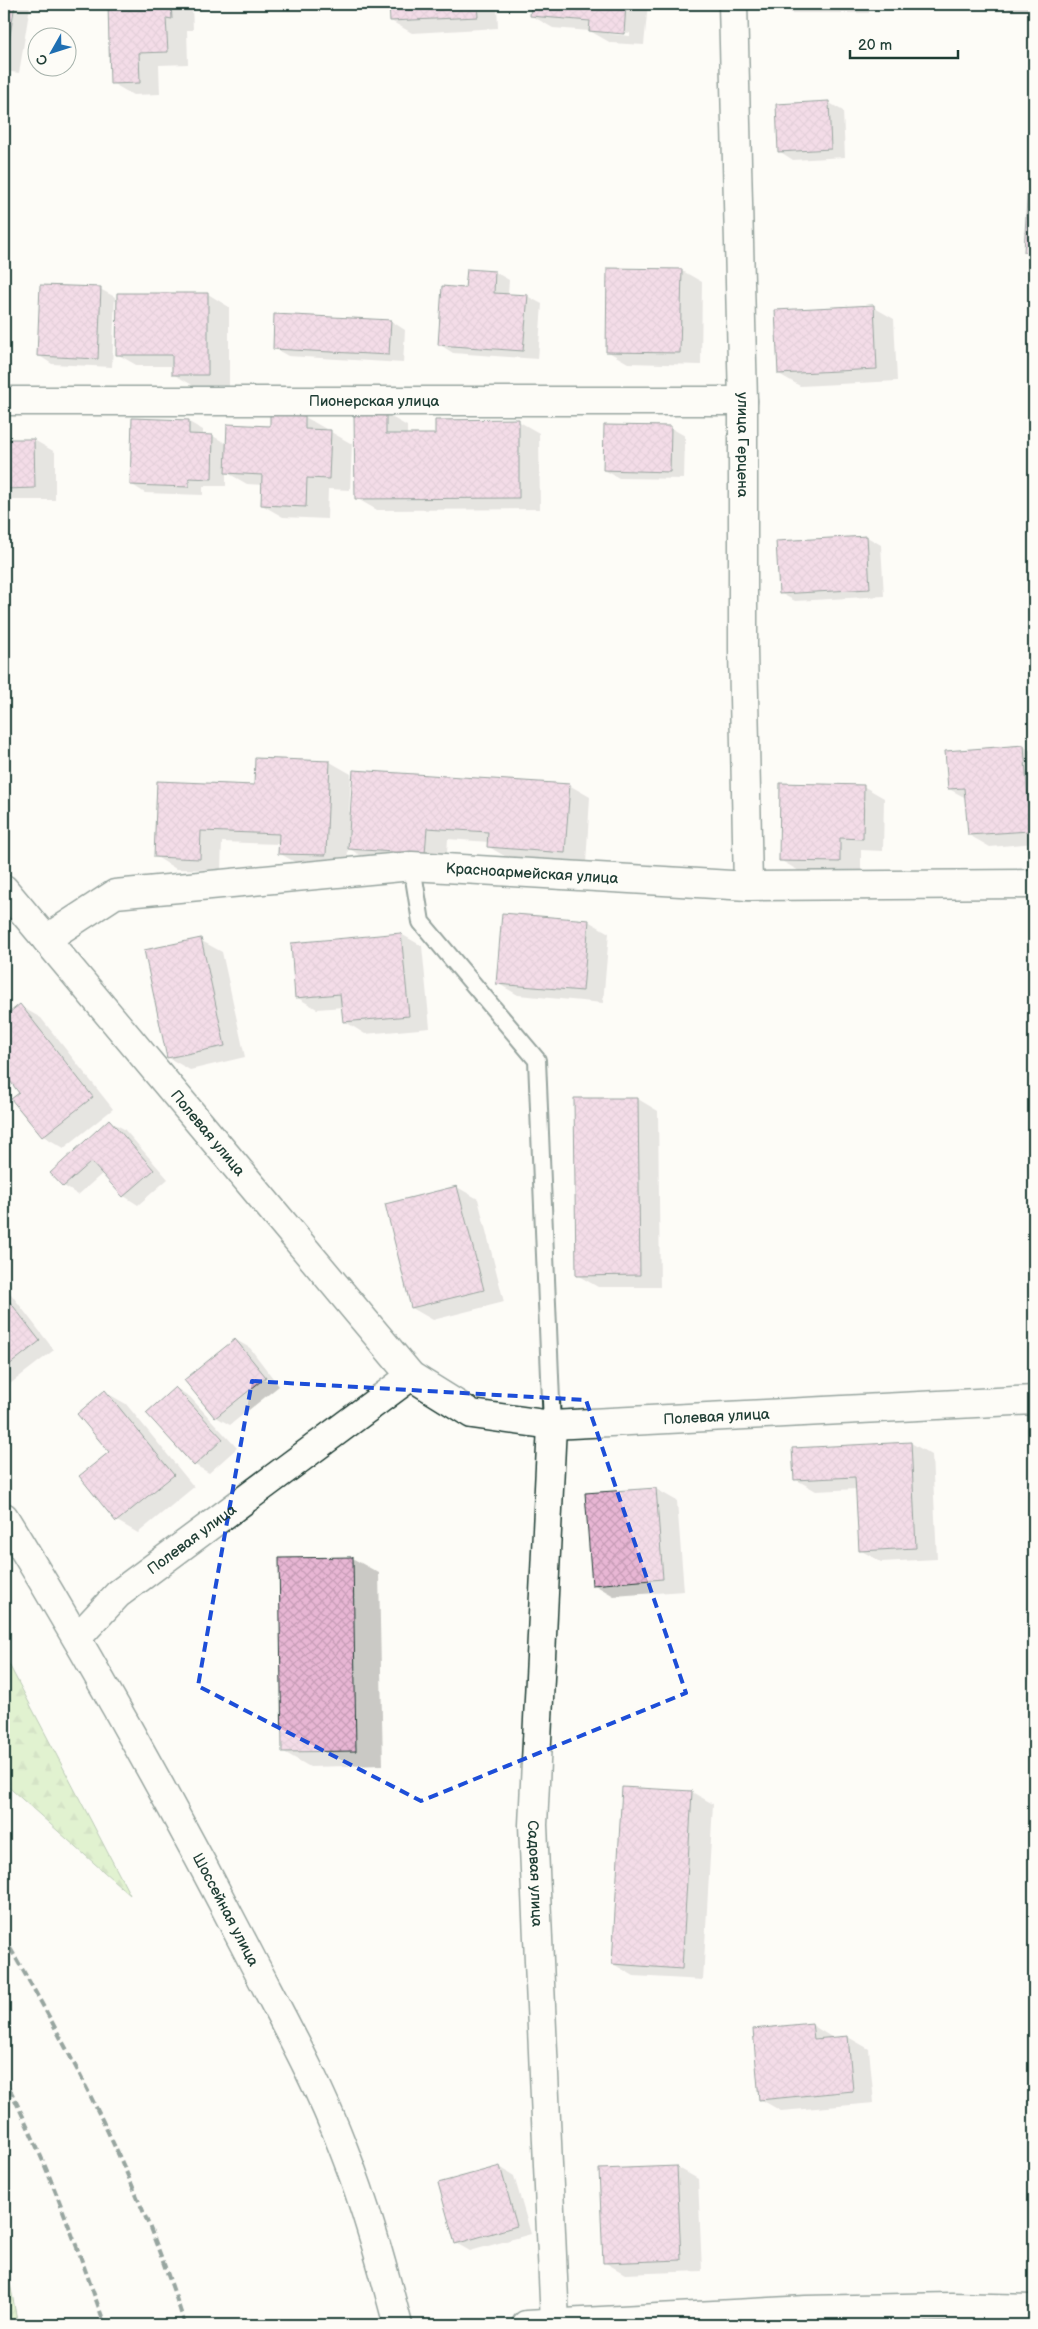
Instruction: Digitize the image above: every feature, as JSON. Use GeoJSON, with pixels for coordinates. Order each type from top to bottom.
{"type":"FeatureCollection","features":[{"type":"Feature","properties":{"kind":"street","name":"улица Герцена"},"geometry":{"type":"LineString","coordinates":[[733,4],[743,401],[742,649],[748,886]]}},
{"type":"Feature","properties":{"kind":"street","name":"Пионерская улица"},"geometry":{"type":"LineString","coordinates":[[4,401],[743,401]]}},
{"type":"Feature","properties":{"kind":"street","name":"Красноармейская улица"},"geometry":{"type":"LineString","coordinates":[[46,939],[115,894],[412,866],[748,886],[1034,884]]}},
{"type":"Feature","properties":{"kind":"street","name":"Полевая улица"},"geometry":{"type":"LineString","coordinates":[[4,889],[411,1376],[472,1414],[552,1425],[1034,1400]]}},
{"type":"Feature","properties":{"kind":"street","name":"Полевая улица"},"geometry":{"type":"LineString","coordinates":[[77,1638],[118,1594],[411,1376]]}},
{"type":"Feature","properties":{"kind":"street","name":"Садовая улица"},"geometry":{"type":"LineString","coordinates":[[552,1425],[533,1825],[555,2322]]}},
{"type":"Feature","properties":{"kind":"street","name":"Шоссейная улица"},"geometry":{"type":"LineString","coordinates":[[4,1517],[77,1638],[188,1835],[307,2068],[343,2147],[372,2229],[398,2325]]}},
{"type":"Feature","properties":{"kind":"street"},"geometry":{"type":"LineString","coordinates":[[526,2325],[806,2310],[1034,2309]]}},
{"type":"Feature","properties":{"kind":"lane"},"geometry":{"type":"LineString","coordinates":[[412,866],[421,922],[538,1060],[552,1425]]}},
{"type":"Feature","properties":{"kind":"highlighted area"},"geometry":{"type":"Polygon","coordinates":[[[252,1381],[586,1400],[686,1693],[421,1801],[198,1686],[252,1381]]]}},
{"type":"Feature","properties":{"kind":"green space"},"geometry":{"type":"Polygon","coordinates":[[[4,1655],[130,1895],[4,1783],[4,1655]]]}},
{"type":"Feature","properties":{"kind":"green space"},"geometry":{"type":"Polygon","coordinates":[[[4,2252],[18,2325],[4,2325],[4,2252]]]}},
{"type":"Feature","properties":{"kind":"building"},"geometry":{"type":"Polygon","coordinates":[[[4,4],[15,4],[5,66],[4,66],[4,4]]]}},
{"type":"Feature","properties":{"kind":"building"},"geometry":{"type":"Polygon","coordinates":[[[108,4],[171,4],[172,19],[166,18],[168,52],[139,53],[140,83],[110,84],[108,4]]]}},
{"type":"Feature","properties":{"kind":"building"},"geometry":{"type":"Polygon","coordinates":[[[389,4],[477,4],[478,17],[390,21],[389,4]]]}},
{"type":"Feature","properties":{"kind":"building"},"geometry":{"type":"Polygon","coordinates":[[[531,4],[626,4],[624,34],[589,31],[590,21],[530,16],[531,4]]]}},
{"type":"Feature","properties":{"kind":"building"},"geometry":{"type":"Polygon","coordinates":[[[777,4],[855,4],[855,6],[777,6],[777,4]]]}},
{"type":"Feature","properties":{"kind":"building"},"geometry":{"type":"Polygon","coordinates":[[[829,101],[831,149],[778,152],[776,104],[829,101]]]}},
{"type":"Feature","properties":{"kind":"building"},"geometry":{"type":"Polygon","coordinates":[[[1028,182],[1034,182],[1034,252],[1024,252],[1028,182]]]}},
{"type":"Feature","properties":{"kind":"building"},"geometry":{"type":"Polygon","coordinates":[[[607,268],[682,269],[680,353],[606,352],[607,268]]]}},
{"type":"Feature","properties":{"kind":"building"},"geometry":{"type":"Polygon","coordinates":[[[467,269],[495,271],[494,293],[528,295],[523,351],[438,345],[442,286],[465,288],[467,269]]]}},
{"type":"Feature","properties":{"kind":"building"},"geometry":{"type":"Polygon","coordinates":[[[40,285],[101,287],[98,359],[37,356],[40,285]]]}},
{"type":"Feature","properties":{"kind":"building"},"geometry":{"type":"Polygon","coordinates":[[[117,293],[208,293],[208,375],[172,375],[172,355],[116,355],[117,293]]]}},
{"type":"Feature","properties":{"kind":"building"},"geometry":{"type":"Polygon","coordinates":[[[874,305],[877,369],[778,374],[775,310],[874,305]]]}},
{"type":"Feature","properties":{"kind":"building"},"geometry":{"type":"Polygon","coordinates":[[[274,314],[391,320],[389,355],[273,349],[274,314]]]}},
{"type":"Feature","properties":{"kind":"building"},"geometry":{"type":"Polygon","coordinates":[[[354,413],[386,413],[386,434],[435,434],[435,420],[519,419],[519,498],[355,499],[354,413]]]}},
{"type":"Feature","properties":{"kind":"building"},"geometry":{"type":"Polygon","coordinates":[[[270,414],[305,416],[305,429],[331,430],[329,479],[307,478],[306,507],[261,505],[262,475],[225,473],[227,424],[270,426],[270,414]]]}},
{"type":"Feature","properties":{"kind":"building"},"geometry":{"type":"Polygon","coordinates":[[[132,418],[189,420],[189,434],[213,435],[212,479],[189,478],[189,487],[130,485],[132,418]]]}},
{"type":"Feature","properties":{"kind":"building"},"geometry":{"type":"Polygon","coordinates":[[[604,425],[671,426],[670,472],[603,470],[604,425]]]}},
{"type":"Feature","properties":{"kind":"building"},"geometry":{"type":"Polygon","coordinates":[[[4,439],[34,439],[35,488],[4,489],[4,439]]]}},
{"type":"Feature","properties":{"kind":"building"},"geometry":{"type":"Polygon","coordinates":[[[867,536],[870,589],[779,594],[776,541],[867,536]]]}},
{"type":"Feature","properties":{"kind":"building"},"geometry":{"type":"Polygon","coordinates":[[[1024,745],[1030,831],[968,835],[964,788],[948,789],[945,751],[1024,745]]]}},
{"type":"Feature","properties":{"kind":"building"},"geometry":{"type":"Polygon","coordinates":[[[255,758],[330,761],[326,855],[278,854],[279,834],[201,831],[200,859],[154,857],[157,781],[254,785],[255,758]]]}},
{"type":"Feature","properties":{"kind":"building"},"geometry":{"type":"Polygon","coordinates":[[[353,770],[570,784],[565,853],[487,847],[488,832],[427,828],[425,854],[348,849],[353,770]]]}},
{"type":"Feature","properties":{"kind":"building"},"geometry":{"type":"Polygon","coordinates":[[[780,783],[864,785],[863,839],[840,838],[840,862],[779,861],[780,783]]]}},
{"type":"Feature","properties":{"kind":"building"},"geometry":{"type":"Polygon","coordinates":[[[502,913],[589,920],[583,991],[496,984],[502,913]]]}},
{"type":"Feature","properties":{"kind":"building"},"geometry":{"type":"Polygon","coordinates":[[[401,933],[409,1016],[343,1022],[340,994],[295,998],[291,943],[401,933]]]}},
{"type":"Feature","properties":{"kind":"building"},"geometry":{"type":"Polygon","coordinates":[[[201,938],[225,1046],[167,1058],[144,950],[201,938]]]}},
{"type":"Feature","properties":{"kind":"building"},"geometry":{"type":"Polygon","coordinates":[[[20,1004],[93,1097],[42,1137],[11,1099],[19,1093],[4,1073],[4,1017],[20,1004]]]}},
{"type":"Feature","properties":{"kind":"building"},"geometry":{"type":"Polygon","coordinates":[[[574,1098],[638,1098],[640,1275],[576,1276],[574,1098]]]}},
{"type":"Feature","properties":{"kind":"building"},"geometry":{"type":"Polygon","coordinates":[[[109,1119],[154,1170],[123,1197],[91,1162],[63,1187],[50,1173],[109,1119]]]}},
{"type":"Feature","properties":{"kind":"building"},"geometry":{"type":"Polygon","coordinates":[[[457,1186],[484,1290],[411,1308],[385,1204],[457,1186]]]}},
{"type":"Feature","properties":{"kind":"building"},"geometry":{"type":"Polygon","coordinates":[[[4,1294],[40,1341],[4,1369],[4,1294]]]}},
{"type":"Feature","properties":{"kind":"building"},"geometry":{"type":"Polygon","coordinates":[[[235,1339],[266,1377],[215,1418],[184,1380],[235,1339]]]}},
{"type":"Feature","properties":{"kind":"building"},"geometry":{"type":"Polygon","coordinates":[[[175,1387],[223,1439],[194,1466],[146,1413],[175,1387]]]}},
{"type":"Feature","properties":{"kind":"building"},"geometry":{"type":"Polygon","coordinates":[[[105,1390],[174,1475],[116,1522],[79,1476],[109,1452],[77,1414],[105,1390]]]}},
{"type":"Feature","properties":{"kind":"building"},"geometry":{"type":"Polygon","coordinates":[[[911,1442],[916,1548],[859,1551],[855,1477],[794,1480],[792,1448],[911,1442]]]}},
{"type":"Feature","properties":{"kind":"building"},"geometry":{"type":"Polygon","coordinates":[[[656,1488],[663,1579],[592,1585],[585,1493],[656,1488]]]}},
{"type":"Feature","properties":{"kind":"building"},"geometry":{"type":"Polygon","coordinates":[[[353,1557],[356,1751],[282,1752],[279,1558],[353,1557]]]}},
{"type":"Feature","properties":{"kind":"building"},"geometry":{"type":"Polygon","coordinates":[[[622,1787],[692,1791],[682,1969],[612,1964],[622,1787]]]}},
{"type":"Feature","properties":{"kind":"building"},"geometry":{"type":"Polygon","coordinates":[[[812,2023],[814,2039],[848,2036],[853,2091],[759,2100],[753,2029],[812,2023]]]}},
{"type":"Feature","properties":{"kind":"building"},"geometry":{"type":"Polygon","coordinates":[[[500,2166],[517,2226],[455,2244],[438,2183],[500,2166]]]}},
{"type":"Feature","properties":{"kind":"building"},"geometry":{"type":"Polygon","coordinates":[[[677,2166],[681,2260],[603,2263],[599,2169],[677,2166]]]}},
{"type":"Feature","properties":{"kind":"railway"},"geometry":{"type":"LineString","coordinates":[[4,1938],[56,2030],[128,2176],[168,2275],[185,2325]]}},
{"type":"Feature","properties":{"kind":"railway"},"geometry":{"type":"LineString","coordinates":[[4,2078],[46,2169],[105,2325]]}}]}
